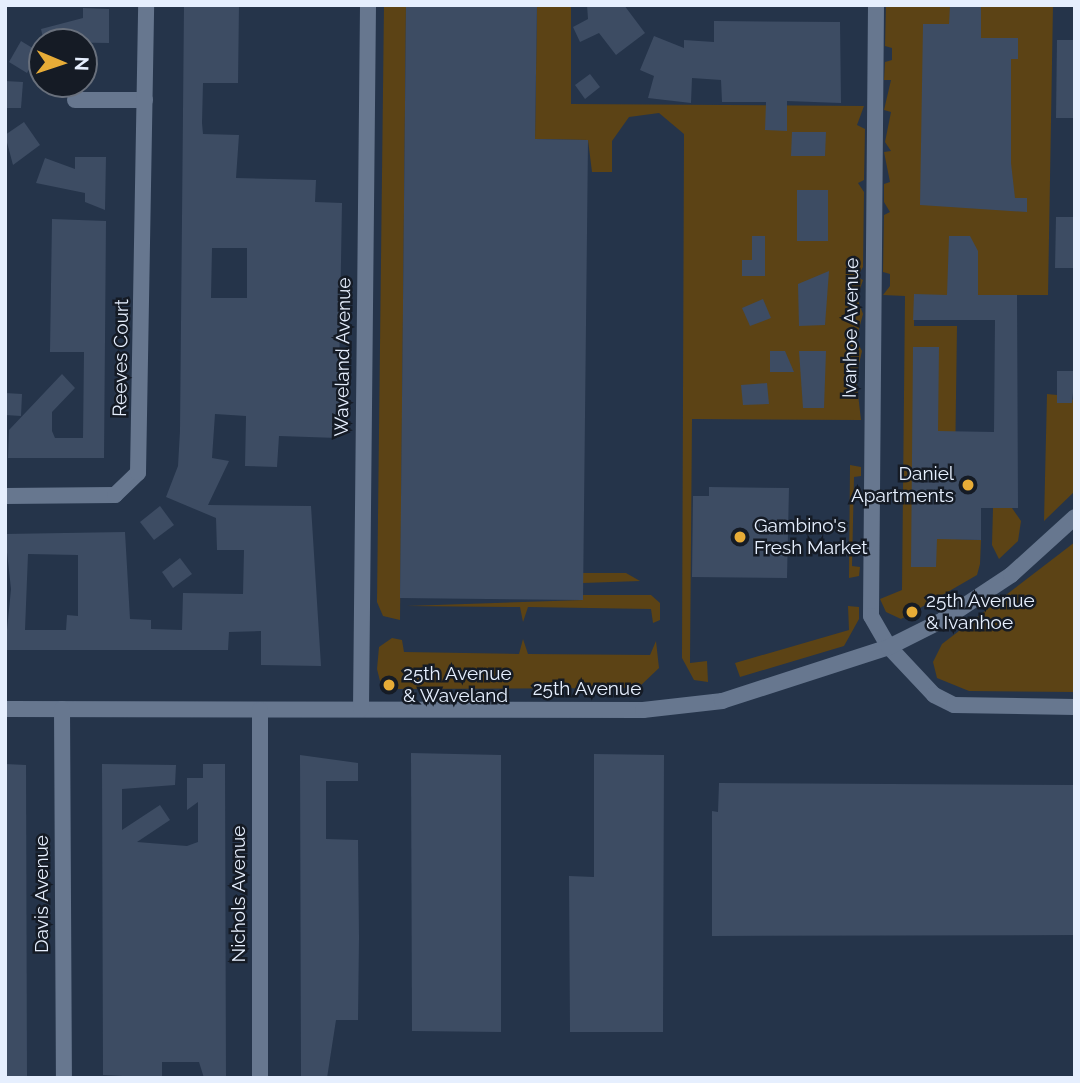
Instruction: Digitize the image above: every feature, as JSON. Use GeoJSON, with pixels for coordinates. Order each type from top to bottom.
{"type":"FeatureCollection","features":[{"type":"Feature","properties":{"kind":"street","name":"Reeves Court"},"geometry":{"type":"LineString","coordinates":[[5,496],[115,495],[138,472],[146,5]]}},
{"type":"Feature","properties":{"kind":"street","name":"Waveland Avenue"},"geometry":{"type":"LineString","coordinates":[[361,709],[368,5]]}},
{"type":"Feature","properties":{"kind":"street","name":"Ivanhoe Avenue"},"geometry":{"type":"LineString","coordinates":[[876,5],[869,591],[871,616],[889,647],[934,695],[954,705],[1075,707]]}},
{"type":"Feature","properties":{"kind":"street"},"geometry":{"type":"LineString","coordinates":[[75,100],[145,100]]}},
{"type":"Feature","properties":{"kind":"street","name":"25th Avenue"},"geometry":{"type":"LineString","coordinates":[[5,709],[643,710],[722,701],[889,647],[976,601],[1075,517]]}},
{"type":"Feature","properties":{"kind":"street","name":"Davis Avenue"},"geometry":{"type":"LineString","coordinates":[[62,709],[64,1078]]}},
{"type":"Feature","properties":{"kind":"street","name":"Nichols Avenue"},"geometry":{"type":"LineString","coordinates":[[260,710],[260,1078]]}},
{"type":"Feature","properties":{"kind":"shaded area"},"geometry":{"type":"Polygon","coordinates":[[[384,5],[406,5],[400,620],[383,616],[377,602],[384,5]]]}},
{"type":"Feature","properties":{"kind":"shaded area"},"geometry":{"type":"Polygon","coordinates":[[[537,5],[571,5],[571,104],[864,106],[857,125],[865,129],[864,180],[858,183],[864,192],[863,267],[857,277],[863,280],[857,298],[863,314],[856,340],[862,351],[856,377],[861,420],[692,419],[690,663],[707,661],[708,682],[694,680],[682,658],[684,134],[659,113],[629,117],[612,141],[612,172],[592,172],[588,140],[535,139],[537,5]]]}},
{"type":"Feature","properties":{"kind":"shaded area"},"geometry":{"type":"Polygon","coordinates":[[[886,5],[1053,5],[1048,295],[914,295],[914,326],[957,326],[954,539],[981,540],[977,575],[901,619],[886,612],[880,599],[902,590],[905,296],[883,295],[890,286],[890,274],[883,272],[884,215],[890,212],[884,202],[884,184],[890,182],[884,152],[891,151],[885,142],[891,112],[884,110],[891,80],[884,80],[885,62],[892,60],[892,48],[885,46],[886,5]]]}},
{"type":"Feature","properties":{"kind":"shaded area"},"geometry":{"type":"Polygon","coordinates":[[[1047,394],[1057,395],[1058,403],[1075,399],[1075,491],[1044,521],[1047,394]]]}},
{"type":"Feature","properties":{"kind":"shaded area"},"geometry":{"type":"Polygon","coordinates":[[[850,465],[861,467],[861,476],[854,477],[852,566],[860,567],[859,576],[849,578],[850,465]]]}},
{"type":"Feature","properties":{"kind":"shaded area"},"geometry":{"type":"Polygon","coordinates":[[[993,508],[1012,508],[1021,521],[1018,541],[999,559],[992,545],[993,508]]]}},
{"type":"Feature","properties":{"kind":"shaded area"},"geometry":{"type":"Polygon","coordinates":[[[1075,542],[1075,692],[969,691],[937,678],[933,662],[942,644],[1075,542]]]}},
{"type":"Feature","properties":{"kind":"shaded area"},"geometry":{"type":"Polygon","coordinates":[[[583,573],[626,573],[640,581],[583,583],[583,573]]]}},
{"type":"Feature","properties":{"kind":"shaded area"},"geometry":{"type":"Polygon","coordinates":[[[583,595],[651,595],[660,603],[660,620],[653,623],[651,609],[528,607],[523,622],[520,607],[406,606],[583,600],[583,595]]]}},
{"type":"Feature","properties":{"kind":"shaded area"},"geometry":{"type":"Polygon","coordinates":[[[848,606],[859,607],[859,619],[844,646],[740,677],[735,663],[849,630],[848,606]]]}},
{"type":"Feature","properties":{"kind":"shaded area"},"geometry":{"type":"Polygon","coordinates":[[[392,638],[402,640],[404,652],[519,654],[523,639],[528,654],[650,655],[656,641],[659,668],[638,688],[395,689],[380,681],[377,669],[379,647],[392,638]]]}},
{"type":"Feature","properties":{"kind":"building"},"geometry":{"type":"Polygon","coordinates":[[[184,5],[239,5],[238,83],[203,83],[203,134],[239,135],[236,178],[316,180],[315,202],[342,203],[338,438],[279,436],[277,467],[245,466],[246,416],[215,414],[212,458],[229,461],[208,505],[311,506],[321,666],[261,665],[261,631],[229,632],[228,650],[5,650],[11,589],[5,534],[125,532],[130,619],[151,620],[151,629],[182,630],[183,593],[243,594],[244,550],[217,550],[216,518],[166,497],[178,466],[184,5]],[[212,248],[211,298],[247,298],[247,248],[212,248]],[[28,554],[25,630],[66,630],[67,615],[78,616],[78,555],[28,554]]]}},
{"type":"Feature","properties":{"kind":"building"},"geometry":{"type":"Polygon","coordinates":[[[406,5],[537,5],[535,139],[588,140],[583,600],[400,598],[406,5]]]}},
{"type":"Feature","properties":{"kind":"building"},"geometry":{"type":"Polygon","coordinates":[[[587,5],[624,5],[645,33],[616,55],[599,33],[580,42],[573,27],[588,19],[587,5]]]}},
{"type":"Feature","properties":{"kind":"building"},"geometry":{"type":"Polygon","coordinates":[[[950,5],[981,5],[981,38],[1018,38],[1018,59],[1011,59],[1011,163],[1015,198],[1027,198],[1027,212],[920,205],[923,24],[949,24],[950,5]]]}},
{"type":"Feature","properties":{"kind":"building"},"geometry":{"type":"Polygon","coordinates":[[[83,8],[109,9],[109,43],[98,43],[98,28],[45,28],[83,18],[83,8]]]}},
{"type":"Feature","properties":{"kind":"building"},"geometry":{"type":"Polygon","coordinates":[[[714,21],[840,22],[841,103],[787,101],[787,131],[765,130],[766,102],[722,102],[721,80],[692,78],[691,103],[648,98],[654,76],[640,70],[654,36],[684,48],[684,40],[714,42],[714,21]]]}},
{"type":"Feature","properties":{"kind":"building"},"geometry":{"type":"Polygon","coordinates":[[[1057,40],[1075,40],[1075,118],[1056,118],[1057,40]]]}},
{"type":"Feature","properties":{"kind":"building"},"geometry":{"type":"Polygon","coordinates":[[[21,41],[28,45],[27,73],[9,62],[21,41]]]}},
{"type":"Feature","properties":{"kind":"building"},"geometry":{"type":"Polygon","coordinates":[[[590,74],[600,87],[585,99],[575,85],[590,74]]]}},
{"type":"Feature","properties":{"kind":"building"},"geometry":{"type":"Polygon","coordinates":[[[5,81],[23,82],[21,108],[5,108],[5,81]]]}},
{"type":"Feature","properties":{"kind":"building"},"geometry":{"type":"Polygon","coordinates":[[[24,122],[40,145],[13,165],[5,135],[24,122]]]}},
{"type":"Feature","properties":{"kind":"building"},"geometry":{"type":"Polygon","coordinates":[[[792,132],[826,132],[825,156],[791,156],[792,132]]]}},
{"type":"Feature","properties":{"kind":"building"},"geometry":{"type":"Polygon","coordinates":[[[75,157],[106,157],[105,210],[85,202],[85,193],[36,183],[45,158],[75,169],[75,157]]]}},
{"type":"Feature","properties":{"kind":"building"},"geometry":{"type":"Polygon","coordinates":[[[797,190],[828,190],[828,241],[797,241],[797,190]]]}},
{"type":"Feature","properties":{"kind":"building"},"geometry":{"type":"Polygon","coordinates":[[[1056,217],[1075,217],[1075,268],[1055,268],[1056,217]]]}},
{"type":"Feature","properties":{"kind":"building"},"geometry":{"type":"Polygon","coordinates":[[[52,219],[106,221],[104,458],[8,458],[9,430],[62,374],[75,388],[52,412],[52,431],[55,438],[83,438],[84,352],[50,352],[52,219]]]}},
{"type":"Feature","properties":{"kind":"building"},"geometry":{"type":"Polygon","coordinates":[[[752,236],[765,236],[765,276],[742,276],[742,260],[752,260],[752,236]]]}},
{"type":"Feature","properties":{"kind":"building"},"geometry":{"type":"Polygon","coordinates":[[[949,236],[970,236],[978,251],[978,295],[1017,295],[1018,508],[981,508],[981,540],[937,539],[936,567],[911,567],[913,347],[939,347],[938,431],[994,432],[995,320],[913,320],[914,294],[947,295],[949,236]]]}},
{"type":"Feature","properties":{"kind":"building"},"geometry":{"type":"Polygon","coordinates":[[[829,271],[825,325],[799,326],[798,284],[829,271]]]}},
{"type":"Feature","properties":{"kind":"building"},"geometry":{"type":"Polygon","coordinates":[[[763,299],[771,318],[750,326],[742,308],[763,299]]]}},
{"type":"Feature","properties":{"kind":"building"},"geometry":{"type":"Polygon","coordinates":[[[770,351],[785,351],[794,372],[770,372],[770,351]]]}},
{"type":"Feature","properties":{"kind":"building"},"geometry":{"type":"Polygon","coordinates":[[[799,351],[826,351],[824,408],[803,408],[799,351]]]}},
{"type":"Feature","properties":{"kind":"building"},"geometry":{"type":"Polygon","coordinates":[[[1057,371],[1075,371],[1072,403],[1057,403],[1057,371]]]}},
{"type":"Feature","properties":{"kind":"building"},"geometry":{"type":"Polygon","coordinates":[[[767,383],[769,404],[743,405],[741,385],[767,383]]]}},
{"type":"Feature","properties":{"kind":"building"},"geometry":{"type":"Polygon","coordinates":[[[5,393],[22,394],[21,416],[5,415],[5,393]]]}},
{"type":"Feature","properties":{"kind":"building","name":"Gambino's Fresh Market"},"geometry":{"type":"Polygon","coordinates":[[[709,487],[789,488],[787,578],[692,577],[693,496],[709,496],[709,487]]]}},
{"type":"Feature","properties":{"kind":"building"},"geometry":{"type":"Polygon","coordinates":[[[160,506],[174,525],[154,540],[140,522],[160,506]]]}},
{"type":"Feature","properties":{"kind":"building"},"geometry":{"type":"Polygon","coordinates":[[[180,558],[192,574],[173,588],[162,572],[180,558]]]}},
{"type":"Feature","properties":{"kind":"building"},"geometry":{"type":"Polygon","coordinates":[[[411,753],[501,755],[501,1032],[412,1031],[411,753]]]}},
{"type":"Feature","properties":{"kind":"building"},"geometry":{"type":"Polygon","coordinates":[[[594,754],[664,755],[663,1032],[570,1032],[569,876],[594,877],[594,754]]]}},
{"type":"Feature","properties":{"kind":"building"},"geometry":{"type":"Polygon","coordinates":[[[300,755],[358,763],[358,781],[326,781],[326,839],[358,840],[359,938],[358,1020],[336,1020],[327,1078],[301,1078],[300,755]]]}},
{"type":"Feature","properties":{"kind":"building"},"geometry":{"type":"Polygon","coordinates":[[[5,764],[26,765],[27,1078],[6,1078],[5,1067],[5,764]]]}},
{"type":"Feature","properties":{"kind":"building"},"geometry":{"type":"Polygon","coordinates":[[[102,764],[176,765],[175,785],[122,789],[122,830],[160,805],[170,820],[137,842],[187,846],[198,842],[198,802],[187,810],[187,778],[203,778],[203,764],[225,764],[226,1078],[204,1078],[199,1062],[162,1062],[162,1078],[103,1075],[102,764]]]}},
{"type":"Feature","properties":{"kind":"building"},"geometry":{"type":"Polygon","coordinates":[[[719,783],[1075,785],[1075,935],[712,936],[712,811],[718,812],[719,783]]]}},
{"type":"Feature","properties":{"kind":"place","name":"Daniel Apartments"},"geometry":{"type":"Point","coordinates":[968,485]}},
{"type":"Feature","properties":{"kind":"place","name":"Gambino's Fresh Market"},"geometry":{"type":"Point","coordinates":[740,537]}},
{"type":"Feature","properties":{"kind":"place","name":"25th Avenue & Ivanhoe"},"geometry":{"type":"Point","coordinates":[912,612]}},
{"type":"Feature","properties":{"kind":"place","name":"25th Avenue & Waveland"},"geometry":{"type":"Point","coordinates":[389,685]}}]}
